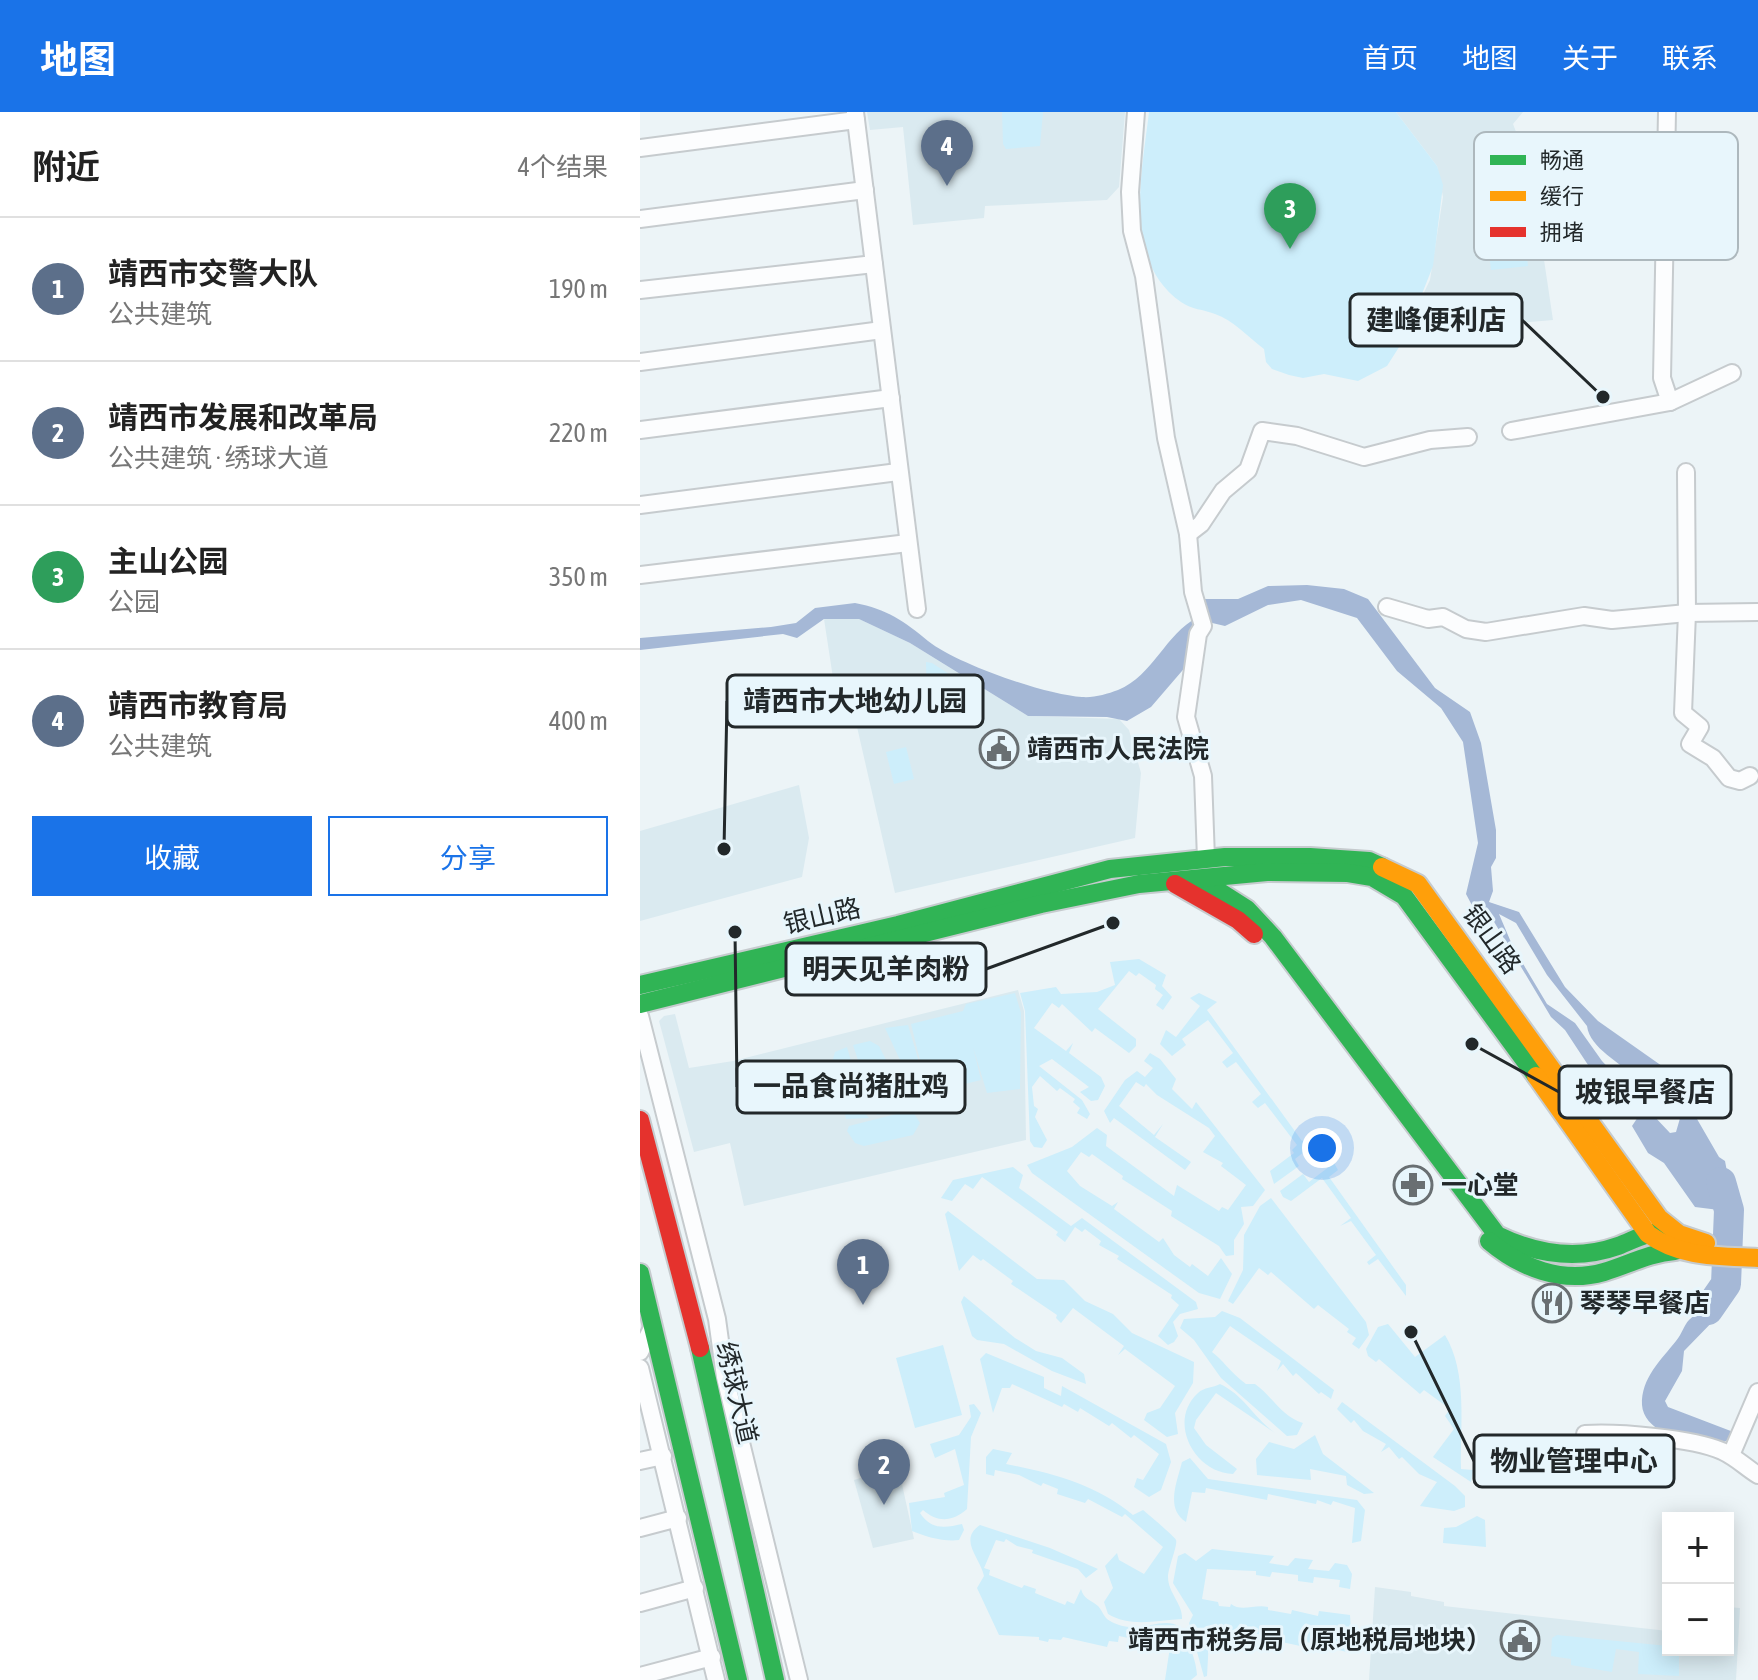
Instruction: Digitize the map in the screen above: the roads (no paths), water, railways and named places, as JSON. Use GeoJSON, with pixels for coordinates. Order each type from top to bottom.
{"type":"FeatureCollection","features":[{"type":"Feature","properties":{"kind":"main road","name":"银山路"},"geometry":{"type":"LineString","coordinates":[[640,985],[898,925],[1056,881],[1206,859],[1265,856],[1369,861],[1418,884],[1679,1245]]}},
{"type":"Feature","properties":{"kind":"main road","name":"银山路"},"geometry":{"type":"LineString","coordinates":[[1156,864],[1200,880],[1239,902],[1273,937],[1497,1235],[1528,1250],[1565,1256],[1609,1249],[1648,1234]]}},
{"type":"Feature","properties":{"kind":"main road","name":"银山路"},"geometry":{"type":"LineString","coordinates":[[640,1004],[1112,888],[1267,872],[1348,873],[1389,884],[1404,896],[1614,1182],[1635,1220],[1648,1234],[1704,1250],[1750,1251]]}},
{"type":"Feature","properties":{"kind":"main road","name":"银山路"},"geometry":{"type":"LineString","coordinates":[[1171,882],[1238,920],[1271,953],[1499,1251],[1529,1267],[1580,1277],[1679,1245]]}},
{"type":"Feature","properties":{"kind":"main road","name":"绣球大道"},"geometry":{"type":"LineString","coordinates":[[640,1120],[698,1338],[775,1680]]}},
{"type":"Feature","properties":{"kind":"main road"},"geometry":{"type":"LineString","coordinates":[[640,1273],[738,1680]]}},
{"type":"Feature","properties":{"kind":"street"},"geometry":{"type":"LineString","coordinates":[[1136,112],[1130,192],[1132,231],[1144,276],[1166,438],[1188,534],[1193,592],[1202,620],[1186,717],[1203,776],[1206,859]]}},
{"type":"Feature","properties":{"kind":"street"},"geometry":{"type":"LineString","coordinates":[[1667,112],[1667,132]]}},
{"type":"Feature","properties":{"kind":"street"},"geometry":{"type":"LineString","coordinates":[[640,148],[856,116],[917,609]]}},
{"type":"Feature","properties":{"kind":"street"},"geometry":{"type":"LineString","coordinates":[[640,219],[865,190]]}},
{"type":"Feature","properties":{"kind":"street"},"geometry":{"type":"LineString","coordinates":[[1664,260],[1662,378],[1670,402]]}},
{"type":"Feature","properties":{"kind":"street"},"geometry":{"type":"LineString","coordinates":[[640,290],[874,264]]}},
{"type":"Feature","properties":{"kind":"street"},"geometry":{"type":"LineString","coordinates":[[640,362],[882,330]]}},
{"type":"Feature","properties":{"kind":"street"},"geometry":{"type":"LineString","coordinates":[[1511,431],[1670,402],[1732,373]]}},
{"type":"Feature","properties":{"kind":"street"},"geometry":{"type":"LineString","coordinates":[[640,430],[891,398]]}},
{"type":"Feature","properties":{"kind":"street"},"geometry":{"type":"LineString","coordinates":[[1188,534],[1201,524],[1223,491],[1248,470],[1262,431],[1297,436],[1364,457],[1430,440],[1468,437]]}},
{"type":"Feature","properties":{"kind":"street"},"geometry":{"type":"LineString","coordinates":[[640,505],[898,472]]}},
{"type":"Feature","properties":{"kind":"street"},"geometry":{"type":"LineString","coordinates":[[1686,472],[1687,613],[1683,713],[1700,727],[1690,744],[1713,758],[1729,778],[1740,781],[1750,776]]}},
{"type":"Feature","properties":{"kind":"street"},"geometry":{"type":"LineString","coordinates":[[640,575],[908,543]]}},
{"type":"Feature","properties":{"kind":"street"},"geometry":{"type":"LineString","coordinates":[[1387,607],[1428,619],[1443,617],[1466,629],[1486,632],[1584,616],[1612,620],[1687,613],[1758,612]]}},
{"type":"Feature","properties":{"kind":"street"},"geometry":{"type":"LineString","coordinates":[[640,1016],[712,1301],[725,1377],[799,1680]]}},
{"type":"Feature","properties":{"kind":"street"},"geometry":{"type":"LineString","coordinates":[[653,1169],[666,1114]]}},
{"type":"Feature","properties":{"kind":"street"},"geometry":{"type":"LineString","coordinates":[[698,1338],[712,1301]]}},
{"type":"Feature","properties":{"kind":"street"},"geometry":{"type":"LineString","coordinates":[[640,1352],[653,1326]]}},
{"type":"Feature","properties":{"kind":"street"},"geometry":{"type":"LineString","coordinates":[[640,1368],[642,1387],[663,1456],[716,1680]]}},
{"type":"Feature","properties":{"kind":"street"},"geometry":{"type":"LineString","coordinates":[[1731,1455],[1758,1392]]}},
{"type":"Feature","properties":{"kind":"street"},"geometry":{"type":"LineString","coordinates":[[1585,1434],[1639,1436],[1717,1449],[1731,1455],[1758,1475]]}},
{"type":"Feature","properties":{"kind":"street"},"geometry":{"type":"LineString","coordinates":[[640,1461],[663,1456]]}},
{"type":"Feature","properties":{"kind":"street"},"geometry":{"type":"LineString","coordinates":[[640,1528],[680,1526],[696,1507]]}},
{"type":"Feature","properties":{"kind":"street"},"geometry":{"type":"LineString","coordinates":[[640,1603],[695,1588]]}},
{"type":"Feature","properties":{"kind":"street"},"geometry":{"type":"LineString","coordinates":[[640,1676],[712,1657]]}},
{"type":"Feature","properties":{"kind":"street"},"geometry":{"type":"LineString","coordinates":[[786,1680],[794,1661]]}},
{"type":"Feature","properties":{"kind":"waterway"},"geometry":{"type":"LineString","coordinates":[[1708,1310],[1726,1284],[1729,1210],[1721,1182]]}},
{"type":"Feature","properties":{"kind":"place","name":"靖西市教育局"},"geometry":{"type":"Point","coordinates":[947,186]}},
{"type":"Feature","properties":{"kind":"place","name":"主山公园"},"geometry":{"type":"Point","coordinates":[1290,249]}},
{"type":"Feature","properties":{"kind":"place","name":"建峰便利店"},"geometry":{"type":"Point","coordinates":[1603,397]}},
{"type":"Feature","properties":{"kind":"place","name":"靖西市人民法院"},"geometry":{"type":"Point","coordinates":[999,749]}},
{"type":"Feature","properties":{"kind":"place","name":"靖西市大地幼儿园"},"geometry":{"type":"Point","coordinates":[724,849]}},
{"type":"Feature","properties":{"kind":"place","name":"明天见羊肉粉"},"geometry":{"type":"Point","coordinates":[1113,923]}},
{"type":"Feature","properties":{"kind":"place","name":"一品食尚猪肚鸡"},"geometry":{"type":"Point","coordinates":[735,932]}},
{"type":"Feature","properties":{"kind":"place","name":"坡银早餐店"},"geometry":{"type":"Point","coordinates":[1472,1044]}},
{"type":"Feature","properties":{"kind":"place","name":"一心堂"},"geometry":{"type":"Point","coordinates":[1413,1185]}},
{"type":"Feature","properties":{"kind":"place","name":"琴琴早餐店"},"geometry":{"type":"Point","coordinates":[1552,1303]}},
{"type":"Feature","properties":{"kind":"place","name":"靖西市交警大队"},"geometry":{"type":"Point","coordinates":[863,1305]}},
{"type":"Feature","properties":{"kind":"place","name":"物业管理中心"},"geometry":{"type":"Point","coordinates":[1411,1332]}},
{"type":"Feature","properties":{"kind":"place","name":"靖西市发展和改革局"},"geometry":{"type":"Point","coordinates":[884,1505]}},
{"type":"Feature","properties":{"kind":"place","name":"靖西市税务局（原地税局地块）"},"geometry":{"type":"Point","coordinates":[1520,1640]}}]}
